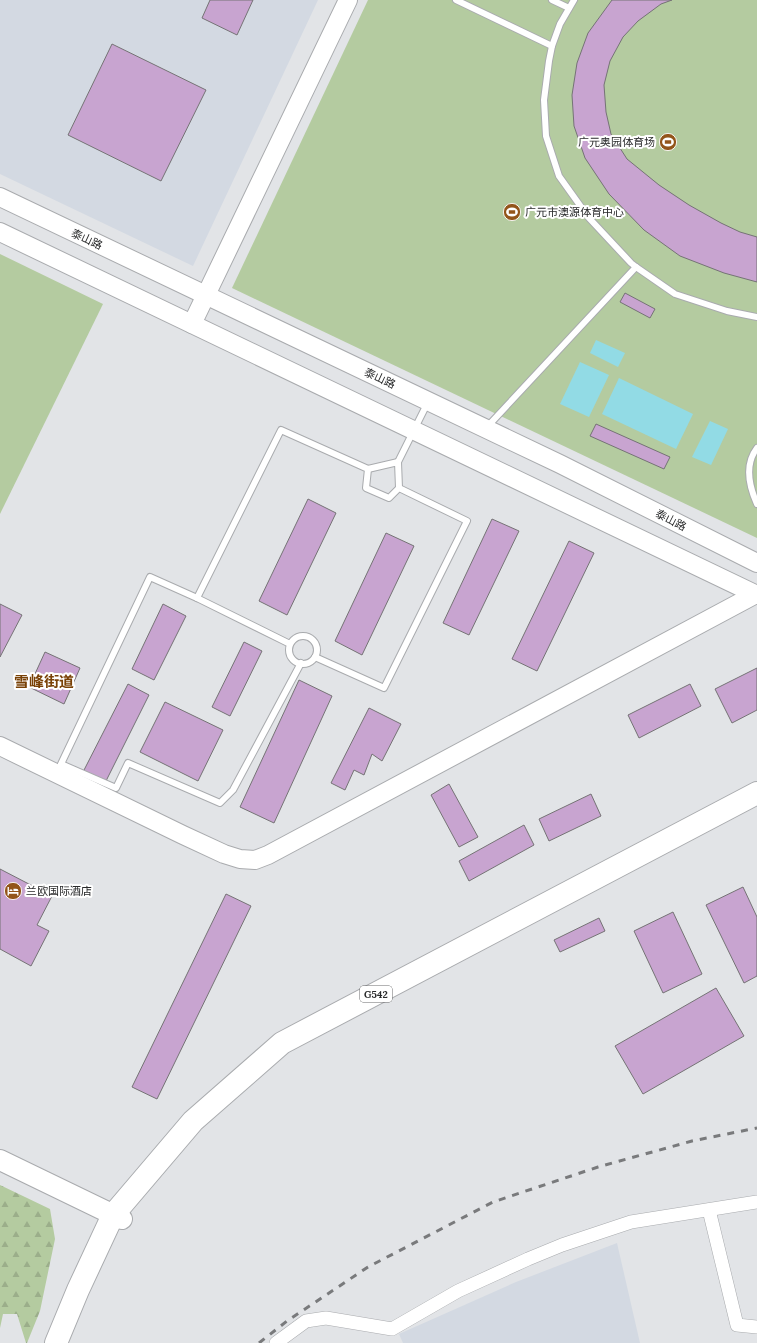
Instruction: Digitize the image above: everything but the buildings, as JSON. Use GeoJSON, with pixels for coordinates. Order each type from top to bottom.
{"type":"FeatureCollection","features":[{"type":"Feature","properties":{"kind":"highway","name":"G542"},"geometry":{"type":"LineString","coordinates":[[56,1343],[78,1290],[116,1221],[193,1121],[282,1043],[757,793]]}},
{"type":"Feature","properties":{"kind":"highway","name":"G542"},"geometry":{"type":"LineString","coordinates":[[116,1221],[201,1128],[288,1056],[757,810]]}},
{"type":"Feature","properties":{"kind":"main road"},"geometry":{"type":"LineString","coordinates":[[0,1160],[116,1221]]}},
{"type":"Feature","properties":{"kind":"main road"},"geometry":{"type":"LineString","coordinates":[[0,1170],[116,1221]]}},
{"type":"Feature","properties":{"kind":"street"},"geometry":{"type":"LineString","coordinates":[[192,324],[348,0]]}},
{"type":"Feature","properties":{"kind":"street","name":"泰山路"},"geometry":{"type":"LineString","coordinates":[[0,197],[486,428],[757,564]]}},
{"type":"Feature","properties":{"kind":"street"},"geometry":{"type":"LineString","coordinates":[[0,232],[757,594]]}},
{"type":"Feature","properties":{"kind":"street"},"geometry":{"type":"LineString","coordinates":[[0,746],[224,854],[240,859],[255,860],[275,851],[757,594]]}},
{"type":"Feature","properties":{"kind":"street"},"geometry":{"type":"LineString","coordinates":[[276,1343],[306,1321],[326,1318],[392,1329],[479,1281],[562,1245],[631,1222],[757,1202]]}},
{"type":"Feature","properties":{"kind":"street"},"geometry":{"type":"LineString","coordinates":[[709,1210],[737,1325],[757,1327]]}},
{"type":"Feature","properties":{"kind":"lane"},"geometry":{"type":"LineString","coordinates":[[456,0],[552,46]]}},
{"type":"Feature","properties":{"kind":"lane"},"geometry":{"type":"LineString","coordinates":[[552,0],[569,8]]}},
{"type":"Feature","properties":{"kind":"lane"},"geometry":{"type":"LineString","coordinates":[[574,0],[560,24],[552,46],[544,100],[546,136],[559,176],[589,218],[636,267],[675,294],[727,311],[757,317]]}},
{"type":"Feature","properties":{"kind":"lane"},"geometry":{"type":"LineString","coordinates":[[486,428],[636,267]]}},
{"type":"Feature","properties":{"kind":"lane"},"geometry":{"type":"LineString","coordinates":[[368,469],[366,488],[389,498],[399,488],[398,462],[429,401]]}},
{"type":"Feature","properties":{"kind":"lane"},"geometry":{"type":"LineString","coordinates":[[197,598],[281,430],[368,469],[398,462]]}},
{"type":"Feature","properties":{"kind":"lane"},"geometry":{"type":"LineString","coordinates":[[757,448],[754,452],[749,470],[750,488],[757,504]]}},
{"type":"Feature","properties":{"kind":"lane"},"geometry":{"type":"LineString","coordinates":[[315,657],[384,688],[467,522],[399,488]]}},
{"type":"Feature","properties":{"kind":"lane"},"geometry":{"type":"LineString","coordinates":[[290,644],[150,576],[61,764],[116,788],[128,763],[220,803],[234,790],[301,664]]}},
{"type":"Feature","properties":{"kind":"lane"},"geometry":{"type":"LineString","coordinates":[[305,636],[313,640],[317,648],[315,657],[309,662],[301,664],[294,660],[289,653],[290,644],[296,637],[305,636]]}},
{"type":"Feature","properties":{"kind":"shaded area"},"geometry":{"type":"Polygon","coordinates":[[[0,0],[318,0],[193,266],[0,174],[0,0]]]}},
{"type":"Feature","properties":{"kind":"shaded area"},"geometry":{"type":"Polygon","coordinates":[[[617,1243],[640,1343],[403,1343],[399,1334],[516,1282],[617,1243]]]}},
{"type":"Feature","properties":{"kind":"green space","name":"广元市澳源体育中心"},"geometry":{"type":"Polygon","coordinates":[[[368,0],[757,0],[757,538],[232,288],[368,0]]]}},
{"type":"Feature","properties":{"kind":"green space"},"geometry":{"type":"Polygon","coordinates":[[[0,254],[103,304],[0,514],[0,254]]]}},
{"type":"Feature","properties":{"kind":"green space"},"geometry":{"type":"Polygon","coordinates":[[[0,1185],[50,1209],[55,1239],[40,1311],[27,1343],[17,1314],[3,1314],[0,1328],[0,1185]]]}},
{"type":"Feature","properties":{"kind":"water"},"geometry":{"type":"Polygon","coordinates":[[[596,340],[625,353],[618,367],[590,353],[596,340]]]}},
{"type":"Feature","properties":{"kind":"water"},"geometry":{"type":"Polygon","coordinates":[[[580,362],[609,375],[589,417],[560,404],[580,362]]]}},
{"type":"Feature","properties":{"kind":"water"},"geometry":{"type":"Polygon","coordinates":[[[619,378],[693,414],[676,449],[602,414],[619,378]]]}},
{"type":"Feature","properties":{"kind":"water"},"geometry":{"type":"Polygon","coordinates":[[[710,421],[728,429],[711,465],[692,457],[710,421]]]}},
{"type":"Feature","properties":{"kind":"railway"},"geometry":{"type":"LineString","coordinates":[[259,1343],[287,1321],[368,1267],[493,1202],[598,1167],[692,1141],[757,1128]]}},
{"type":"Feature","properties":{"kind":"place","name":"广元奥园体育场"},"geometry":{"type":"Point","coordinates":[668,142]}},
{"type":"Feature","properties":{"kind":"place","name":"广元市澳源体育中心"},"geometry":{"type":"Point","coordinates":[512,212]}},
{"type":"Feature","properties":{"kind":"place","name":"兰欧国际酒店"},"geometry":{"type":"Point","coordinates":[13,891]}},
{"type":"Feature","properties":{"kind":"district","name":"雪峰街道"},"geometry":{"type":"Point","coordinates":[44,681]}}]}
